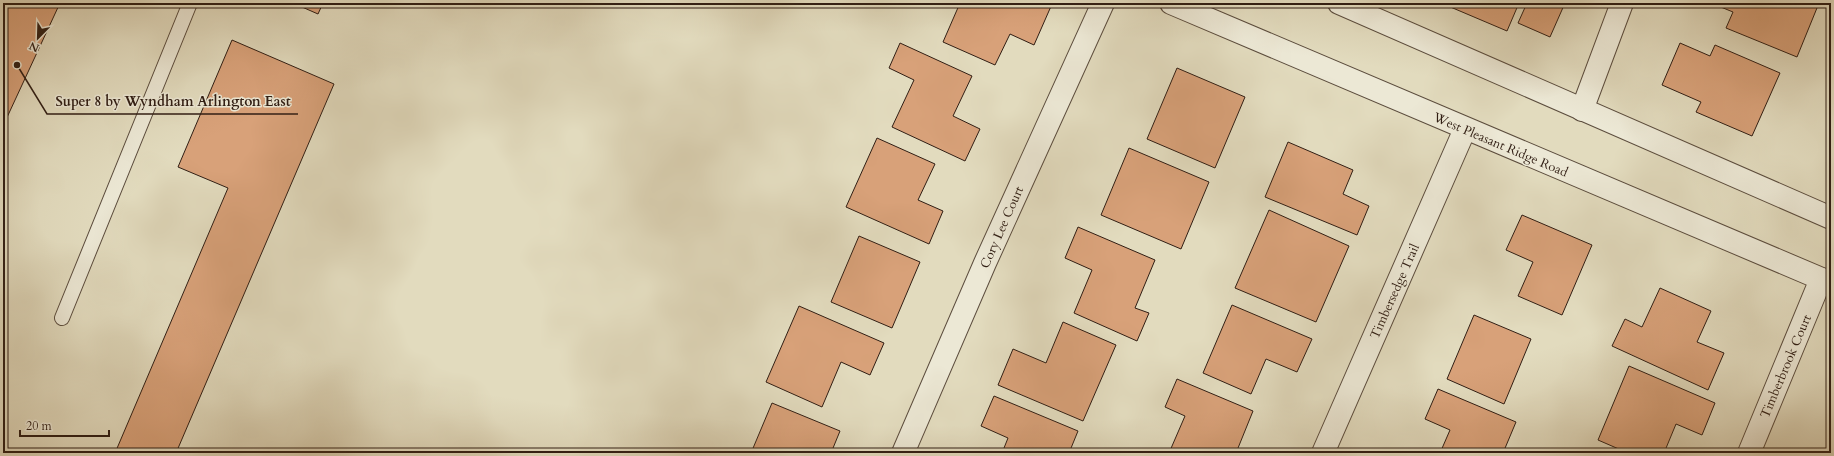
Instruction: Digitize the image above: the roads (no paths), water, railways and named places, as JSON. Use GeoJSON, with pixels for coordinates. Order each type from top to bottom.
{"type":"FeatureCollection","features":[{"type":"Feature","properties":{"kind":"street","name":"Cory Lee Court"},"geometry":{"type":"LineString","coordinates":[[903,453],[985,263],[1103,3]]}},
{"type":"Feature","properties":{"kind":"street","name":"West Pleasant Ridge Road"},"geometry":{"type":"LineString","coordinates":[[1171,3],[1826,281]]}},
{"type":"Feature","properties":{"kind":"street"},"geometry":{"type":"LineString","coordinates":[[1339,3],[1831,218]]}},
{"type":"Feature","properties":{"kind":"street"},"geometry":{"type":"LineString","coordinates":[[1582,110],[1622,3]]}},
{"type":"Feature","properties":{"kind":"street","name":"Timbersedge Trail"},"geometry":{"type":"LineString","coordinates":[[1323,453],[1465,129]]}},
{"type":"Feature","properties":{"kind":"street","name":"Timberbrook Court"},"geometry":{"type":"LineString","coordinates":[[1749,453],[1826,281]]}},
{"type":"Feature","properties":{"kind":"lane"},"geometry":{"type":"LineString","coordinates":[[62,318],[190,3]]}},
{"type":"Feature","properties":{"kind":"place","name":"Super 8 by Wyndham Arlington East"},"geometry":{"type":"Point","coordinates":[17,65]}}]}
